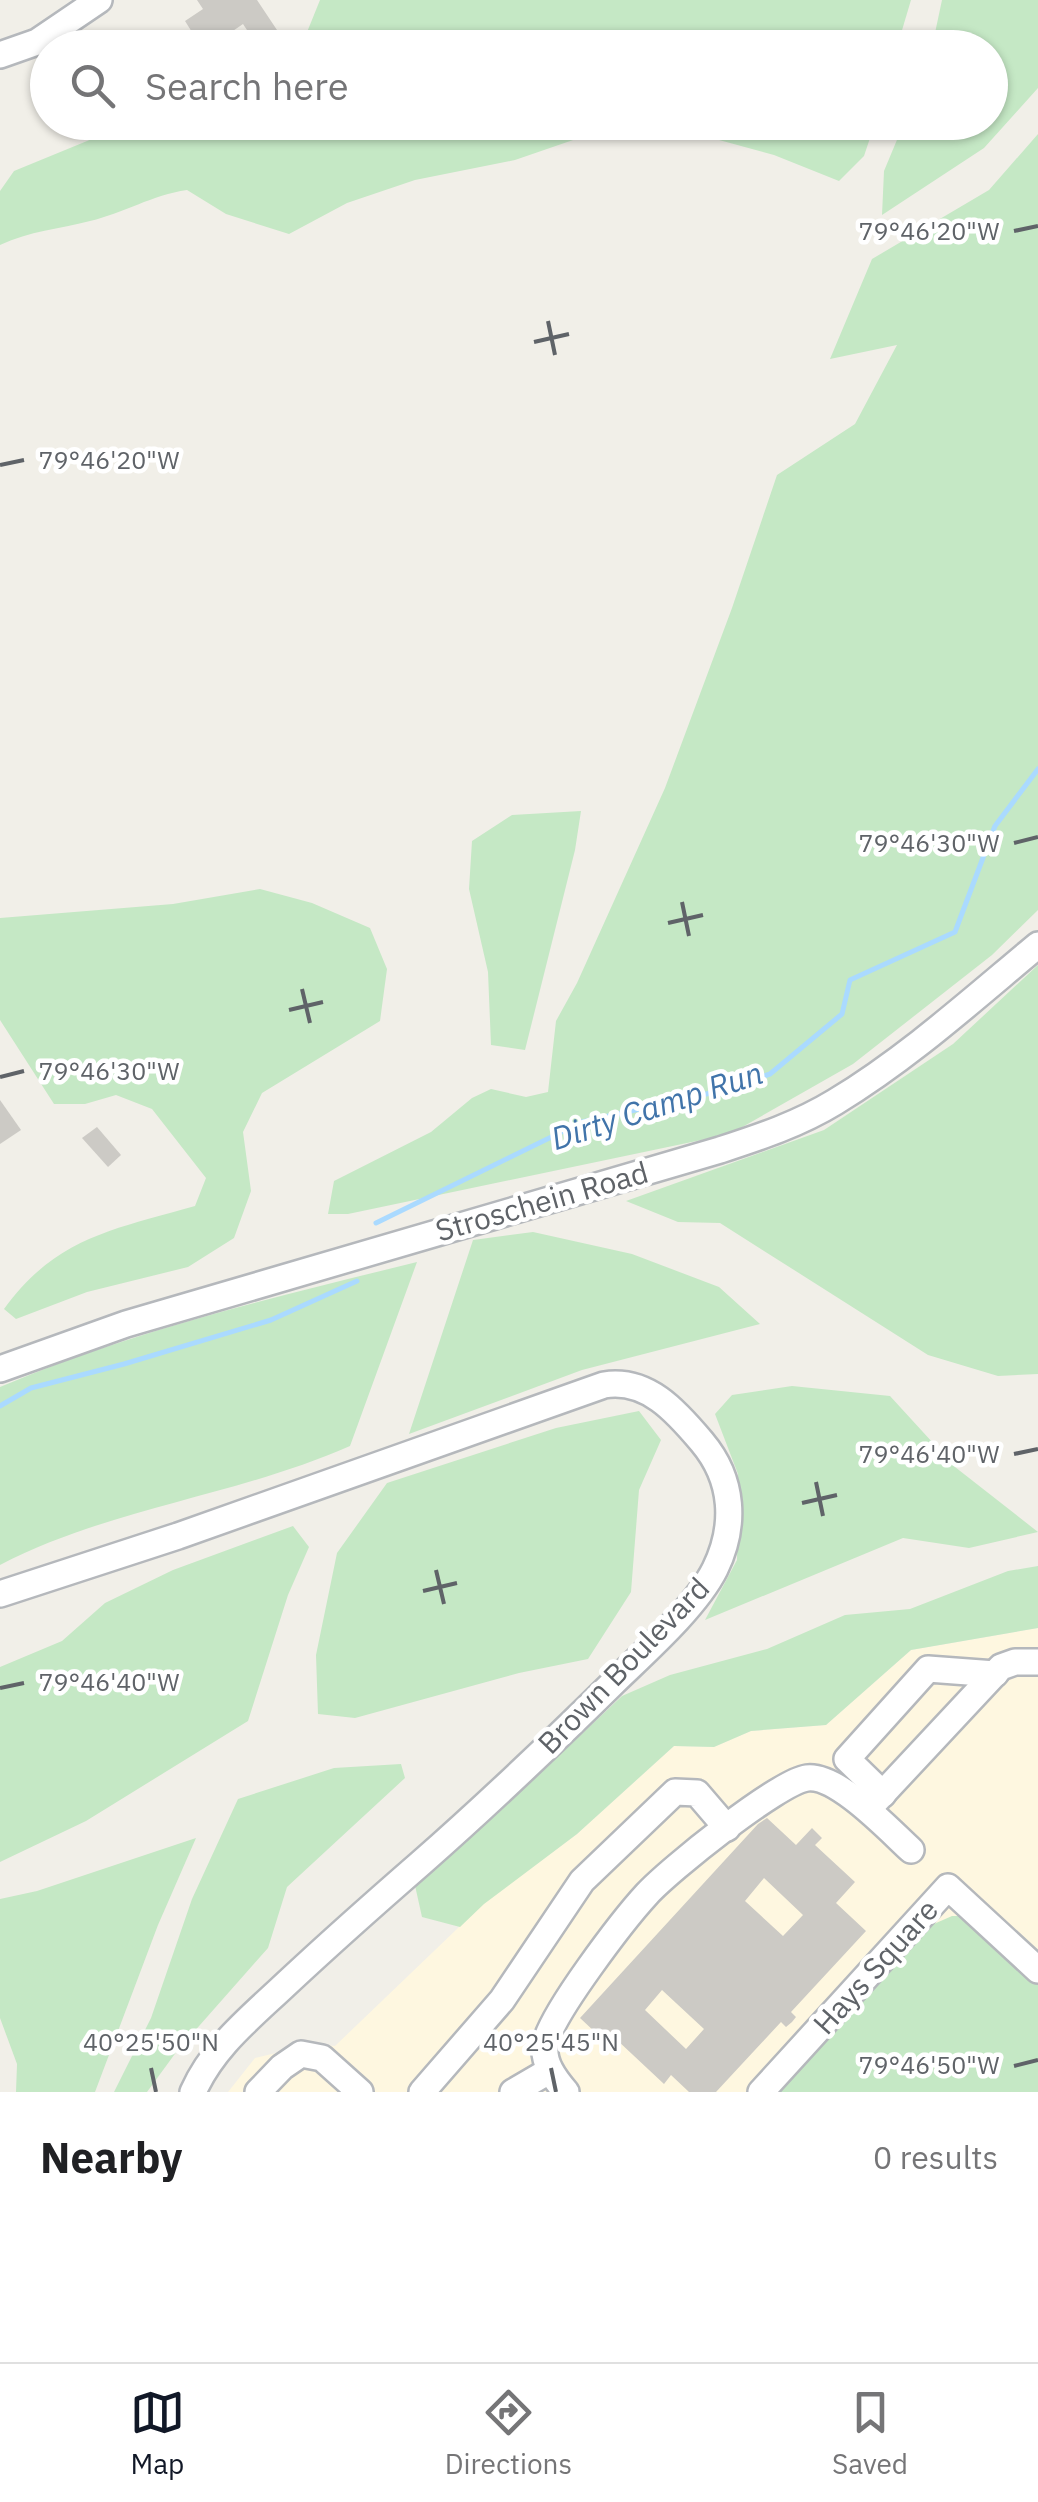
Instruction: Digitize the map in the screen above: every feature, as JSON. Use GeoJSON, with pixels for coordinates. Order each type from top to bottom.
{"type":"FeatureCollection","features":[{"type":"Feature","properties":{"kind":"street"},"geometry":{"type":"LineString","coordinates":[[55,30],[99,0]]}},
{"type":"Feature","properties":{"kind":"street"},"geometry":{"type":"LineString","coordinates":[[0,55],[30,44]]}},
{"type":"Feature","properties":{"kind":"street","name":"Stroschein Road"},"geometry":{"type":"LineString","coordinates":[[0,1369],[144,1318],[785,1128],[834,1103],[880,1072],[1038,945]]}},
{"type":"Feature","properties":{"kind":"street","name":"Brown Boulevard"},"geometry":{"type":"LineString","coordinates":[[0,1594],[621,1382],[638,1386],[675,1412],[706,1446],[724,1479],[730,1511],[725,1543],[713,1573],[684,1610],[499,1794],[334,1938],[222,2044],[202,2071],[193,2092]]}},
{"type":"Feature","properties":{"kind":"street"},"geometry":{"type":"LineString","coordinates":[[874,1802],[994,1674],[1014,1662],[1038,1662]]}},
{"type":"Feature","properties":{"kind":"street"},"geometry":{"type":"LineString","coordinates":[[911,1850],[847,1759],[928,1669],[994,1674]]}},
{"type":"Feature","properties":{"kind":"street"},"geometry":{"type":"LineString","coordinates":[[512,2092],[558,2082],[544,2048],[553,2019],[648,1892],[726,1828],[784,1786],[808,1777],[832,1782],[874,1802]]}},
{"type":"Feature","properties":{"kind":"street"},"geometry":{"type":"LineString","coordinates":[[422,2092],[502,2000],[582,1881],[675,1792],[697,1792],[726,1828]]}},
{"type":"Feature","properties":{"kind":"street","name":"Hays Square"},"geometry":{"type":"LineString","coordinates":[[761,2092],[948,1887],[1038,1970]]}},
{"type":"Feature","properties":{"kind":"street"},"geometry":{"type":"LineString","coordinates":[[258,2092],[301,2054],[322,2058],[348,2088]]}},
{"type":"Feature","properties":{"kind":"shaded area"},"geometry":{"type":"Polygon","coordinates":[[[1038,1628],[1038,2092],[228,2092],[255,2058],[314,2044],[335,2046],[483,1904],[577,1834],[674,1746],[714,1747],[751,1731],[826,1725],[911,1650],[1038,1628]]]}},
{"type":"Feature","properties":{"kind":"green space"},"geometry":{"type":"Polygon","coordinates":[[[320,0],[911,0],[902,30],[308,30],[320,0]]]}},
{"type":"Feature","properties":{"kind":"green space"},"geometry":{"type":"Polygon","coordinates":[[[942,0],[1038,0],[1038,88],[1008,121],[1008,30],[936,30],[942,0]]]}},
{"type":"Feature","properties":{"kind":"green space"},"geometry":{"type":"Polygon","coordinates":[[[1038,134],[1038,910],[992,955],[853,1064],[730,1134],[348,1214],[328,1214],[334,1181],[431,1132],[472,1098],[491,1089],[526,1097],[548,1092],[556,1021],[665,788],[777,475],[855,424],[897,345],[830,359],[872,259],[989,190],[1038,134]]]}},
{"type":"Feature","properties":{"kind":"green space"},"geometry":{"type":"Polygon","coordinates":[[[90,140],[573,140],[515,160],[415,180],[347,203],[289,234],[226,214],[187,190],[0,245],[0,191],[14,171],[90,140]]]}},
{"type":"Feature","properties":{"kind":"green space"},"geometry":{"type":"Polygon","coordinates":[[[719,140],[869,140],[864,156],[839,181],[774,155],[719,140]]]}},
{"type":"Feature","properties":{"kind":"green space"},"geometry":{"type":"Polygon","coordinates":[[[897,140],[991,140],[882,215],[884,171],[897,140]]]}},
{"type":"Feature","properties":{"kind":"green space"},"geometry":{"type":"Polygon","coordinates":[[[581,811],[575,850],[525,1050],[491,1045],[488,972],[469,889],[472,841],[512,815],[581,811]]]}},
{"type":"Feature","properties":{"kind":"green space"},"geometry":{"type":"Polygon","coordinates":[[[260,889],[312,903],[370,928],[387,969],[380,1021],[262,1093],[243,1132],[251,1191],[234,1238],[188,1267],[87,1292],[16,1319],[4,1309],[45,1266],[89,1239],[195,1206],[206,1178],[152,1109],[116,1095],[85,1104],[54,1104],[0,1020],[0,918],[173,904],[260,889]]]}},
{"type":"Feature","properties":{"kind":"green space"},"geometry":{"type":"Polygon","coordinates":[[[1038,965],[1038,1374],[998,1376],[928,1355],[720,1223],[678,1222],[626,1201],[824,1130],[953,1044],[1038,965]]]}},
{"type":"Feature","properties":{"kind":"green space"},"geometry":{"type":"Polygon","coordinates":[[[533,1232],[632,1254],[719,1287],[760,1324],[582,1370],[409,1434],[473,1240],[533,1232]]]}},
{"type":"Feature","properties":{"kind":"green space"},"geometry":{"type":"Polygon","coordinates":[[[417,1262],[350,1446],[263,1478],[85,1529],[0,1565],[0,1387],[154,1332],[417,1262]]]}},
{"type":"Feature","properties":{"kind":"green space"},"geometry":{"type":"Polygon","coordinates":[[[792,1386],[890,1396],[955,1467],[1038,1532],[969,1548],[903,1538],[705,1620],[737,1560],[738,1474],[715,1414],[732,1395],[792,1386]]]}},
{"type":"Feature","properties":{"kind":"green space"},"geometry":{"type":"Polygon","coordinates":[[[639,1411],[661,1440],[639,1490],[631,1592],[588,1659],[519,1673],[355,1718],[318,1714],[316,1655],[337,1553],[387,1483],[556,1428],[639,1411]]]}},
{"type":"Feature","properties":{"kind":"green space"},"geometry":{"type":"Polygon","coordinates":[[[293,1526],[309,1547],[288,1595],[248,1721],[86,1821],[0,1862],[0,1667],[62,1641],[105,1603],[173,1570],[293,1526]]]}},
{"type":"Feature","properties":{"kind":"green space"},"geometry":{"type":"Polygon","coordinates":[[[1038,1566],[1038,1628],[911,1650],[826,1725],[751,1731],[714,1747],[674,1746],[577,1834],[484,1904],[460,1927],[422,1917],[414,1881],[497,1814],[622,1696],[670,1675],[767,1649],[845,1615],[910,1609],[1008,1571],[1038,1566]]]}},
{"type":"Feature","properties":{"kind":"green space"},"geometry":{"type":"Polygon","coordinates":[[[401,1764],[405,1778],[287,1887],[268,1948],[177,2051],[147,2092],[114,2092],[151,2018],[192,1899],[238,1799],[334,1768],[401,1764]]]}},
{"type":"Feature","properties":{"kind":"green space"},"geometry":{"type":"Polygon","coordinates":[[[196,1838],[158,1925],[95,2092],[16,2092],[17,2064],[0,2018],[0,1899],[37,1891],[196,1838]]]}},
{"type":"Feature","properties":{"kind":"green space"},"geometry":{"type":"Polygon","coordinates":[[[952,1916],[965,1916],[1038,1979],[1038,2092],[775,2092],[927,1927],[952,1916]]]}},
{"type":"Feature","properties":{"kind":"building"},"geometry":{"type":"Polygon","coordinates":[[[197,0],[257,0],[277,30],[247,30],[243,24],[234,30],[191,30],[185,21],[203,9],[197,0]]]}},
{"type":"Feature","properties":{"kind":"building"},"geometry":{"type":"Polygon","coordinates":[[[0,1100],[21,1130],[0,1144],[0,1100]]]}},
{"type":"Feature","properties":{"kind":"building"},"geometry":{"type":"Polygon","coordinates":[[[97,1127],[121,1155],[108,1167],[82,1138],[97,1127]]]}},
{"type":"Feature","properties":{"kind":"building"},"geometry":{"type":"Polygon","coordinates":[[[767,1818],[796,1845],[812,1828],[822,1838],[815,1845],[855,1882],[836,1903],[866,1931],[791,2012],[796,2017],[792,2022],[786,2027],[781,2022],[716,2092],[689,2092],[671,2075],[664,2084],[617,2040],[611,2047],[580,2018],[767,1818]],[[764,1878],[745,1901],[783,1936],[803,1915],[764,1878]],[[662,1990],[645,2010],[686,2049],[704,2029],[662,1990]]]}},
{"type":"Feature","properties":{"kind":"waterway","name":"Dirty Camp Run"},"geometry":{"type":"LineString","coordinates":[[376,1223],[582,1122],[715,1092],[770,1074],[842,1014],[850,980],[955,932],[995,826],[1038,769]]}},
{"type":"Feature","properties":{"kind":"waterway","name":"Dirty Camp Run"},"geometry":{"type":"LineString","coordinates":[[0,1406],[31,1388],[271,1320],[357,1281]]}}]}
